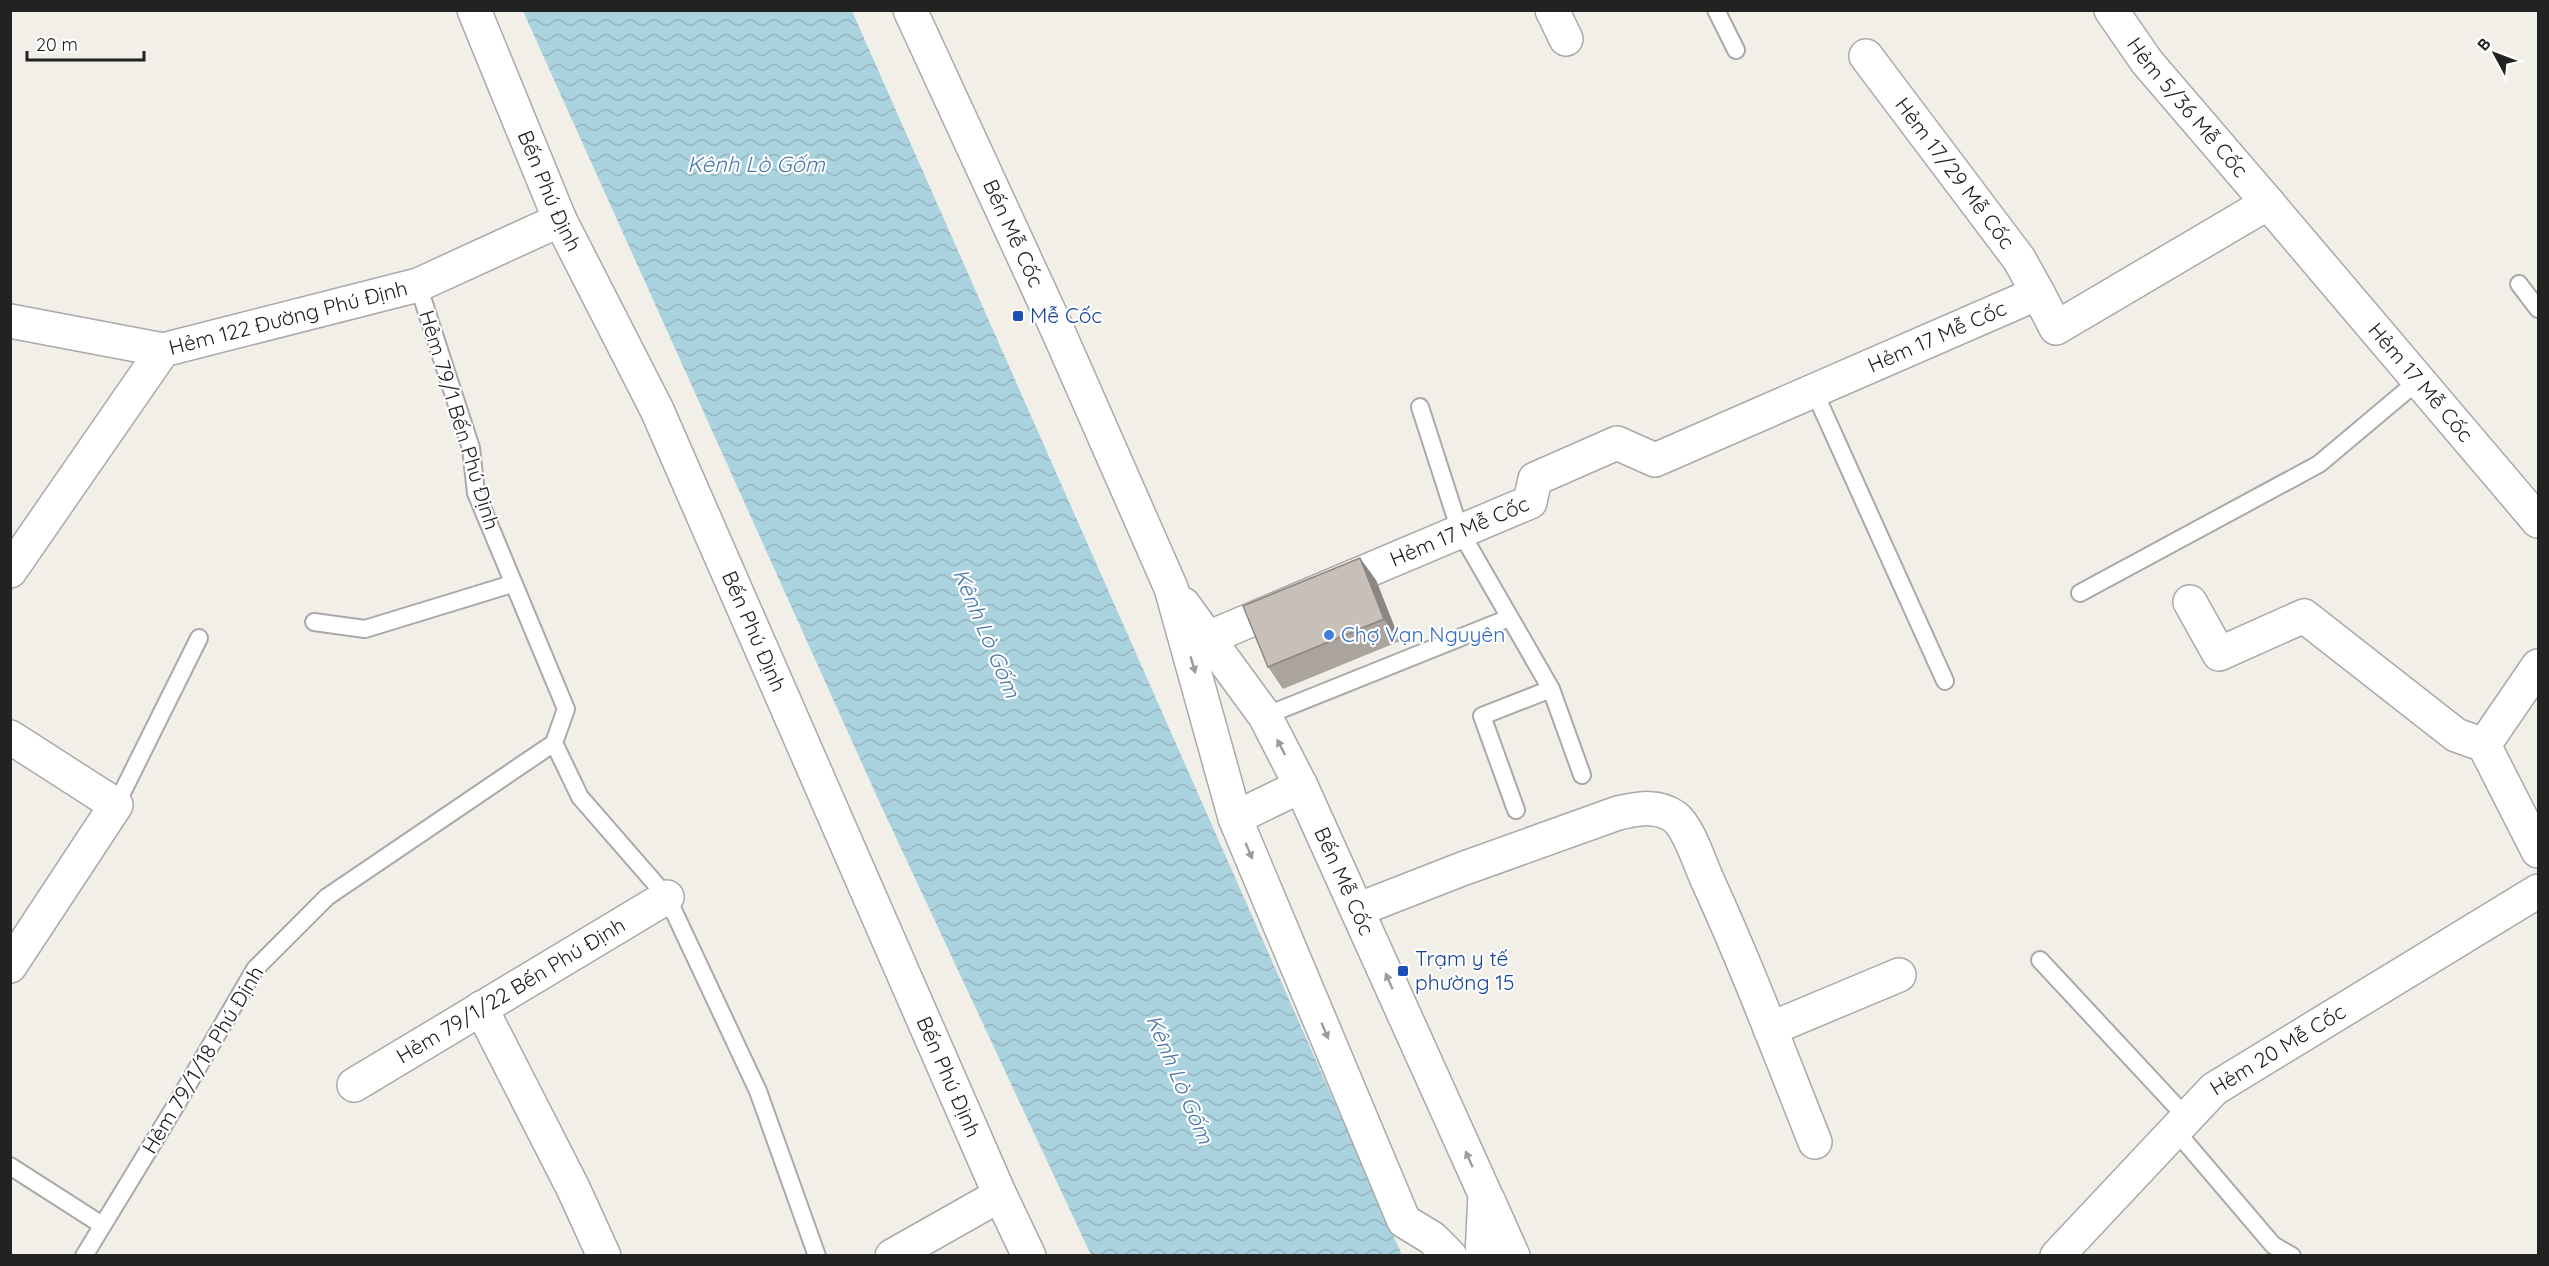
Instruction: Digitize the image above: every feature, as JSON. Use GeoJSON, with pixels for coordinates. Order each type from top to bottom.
{"type":"FeatureCollection","features":[{"type":"Feature","properties":{"kind":"street","name":"Bến Phú Định"},"geometry":{"type":"LineString","coordinates":[[474,10],[560,220],[657,410],[1000,1195],[1029,1256]]}},
{"type":"Feature","properties":{"kind":"street","name":"Bến Mễ Cốc"},"geometry":{"type":"LineString","coordinates":[[910,10],[1058,331],[1171,588],[1235,818],[1420,1256]]}},
{"type":"Feature","properties":{"kind":"street"},"geometry":{"type":"LineString","coordinates":[[1552,10],[1566,39]]}},
{"type":"Feature","properties":{"kind":"street","name":"Hẻm 5/36 Mễ Cốc"},"geometry":{"type":"LineString","coordinates":[[2111,10],[2147,62],[2268,203]]}},
{"type":"Feature","properties":{"kind":"street","name":"Hẻm 17/29 Mễ Cốc"},"geometry":{"type":"LineString","coordinates":[[1866,56],[2019,259],[2038,293]]}},
{"type":"Feature","properties":{"kind":"street"},"geometry":{"type":"LineString","coordinates":[[2038,293],[2056,328],[2268,203]]}},
{"type":"Feature","properties":{"kind":"street","name":"Hẻm 17 Mễ Cốc"},"geometry":{"type":"LineString","coordinates":[[2268,203],[2538,521]]}},
{"type":"Feature","properties":{"kind":"street","name":"Hẻm 122 Đường Phú Định"},"geometry":{"type":"LineString","coordinates":[[10,571],[163,350],[418,285],[560,220]]}},
{"type":"Feature","properties":{"kind":"street","name":"Hẻm 17 Mễ Cốc"},"geometry":{"type":"LineString","coordinates":[[1208,638],[1530,502],[1535,479],[1617,443],[1655,460],[2038,293]]}},
{"type":"Feature","properties":{"kind":"street"},"geometry":{"type":"LineString","coordinates":[[10,321],[163,350]]}},
{"type":"Feature","properties":{"kind":"street","name":"Bến Mễ Cốc"},"geometry":{"type":"LineString","coordinates":[[1171,588],[1265,716],[1301,786],[1513,1256]]}},
{"type":"Feature","properties":{"kind":"street"},"geometry":{"type":"LineString","coordinates":[[2190,602],[2219,654],[2304,616],[2457,735],[2484,745],[2538,851]]}},
{"type":"Feature","properties":{"kind":"street"},"geometry":{"type":"LineString","coordinates":[[2484,745],[2538,666]]}},
{"type":"Feature","properties":{"kind":"street"},"geometry":{"type":"LineString","coordinates":[[10,737],[116,805],[10,966]]}},
{"type":"Feature","properties":{"kind":"street"},"geometry":{"type":"LineString","coordinates":[[1235,818],[1301,786]]}},
{"type":"Feature","properties":{"kind":"street"},"geometry":{"type":"LineString","coordinates":[[1357,909],[1462,868],[1618,813],[1642,808],[1662,809],[1677,818],[1689,838],[1815,1142]]}},
{"type":"Feature","properties":{"kind":"street","name":"Hẻm 20 Mễ Cốc"},"geometry":{"type":"LineString","coordinates":[[2057,1256],[2214,1089],[2538,891]]}},
{"type":"Feature","properties":{"kind":"street","name":"Hẻm 79/1/22 Bến Phú Định"},"geometry":{"type":"LineString","coordinates":[[354,1085],[667,897]]}},
{"type":"Feature","properties":{"kind":"street"},"geometry":{"type":"LineString","coordinates":[[1770,1029],[1899,975]]}},
{"type":"Feature","properties":{"kind":"street"},"geometry":{"type":"LineString","coordinates":[[481,1008],[573,1188],[604,1256]]}},
{"type":"Feature","properties":{"kind":"street","name":"Bến Mễ Cốc"},"geometry":{"type":"LineString","coordinates":[[1482,1256],[1485,1194]]}},
{"type":"Feature","properties":{"kind":"street"},"geometry":{"type":"LineString","coordinates":[[892,1256],[1000,1195]]}},
{"type":"Feature","properties":{"kind":"street"},"geometry":{"type":"LineString","coordinates":[[1404,1221],[1432,1238],[1450,1256]]}},
{"type":"Feature","properties":{"kind":"lane"},"geometry":{"type":"LineString","coordinates":[[1716,10],[1736,50]]}},
{"type":"Feature","properties":{"kind":"lane"},"geometry":{"type":"LineString","coordinates":[[2519,284],[2538,309]]}},
{"type":"Feature","properties":{"kind":"lane","name":"Hẻm 79/1 Bến Phú Định"},"geometry":{"type":"LineString","coordinates":[[418,285],[471,448],[477,493],[566,709],[554,743]]}},
{"type":"Feature","properties":{"kind":"lane"},"geometry":{"type":"LineString","coordinates":[[2080,594],[2319,464],[2419,380]]}},
{"type":"Feature","properties":{"kind":"lane"},"geometry":{"type":"LineString","coordinates":[[1814,391],[1945,681]]}},
{"type":"Feature","properties":{"kind":"lane"},"geometry":{"type":"LineString","coordinates":[[1420,407],[1460,531],[1551,689],[1582,775]]}},
{"type":"Feature","properties":{"kind":"lane"},"geometry":{"type":"LineString","coordinates":[[314,622],[365,629],[513,584]]}},
{"type":"Feature","properties":{"kind":"lane"},"geometry":{"type":"LineString","coordinates":[[1265,716],[1509,618]]}},
{"type":"Feature","properties":{"kind":"lane"},"geometry":{"type":"LineString","coordinates":[[116,805],[199,638]]}},
{"type":"Feature","properties":{"kind":"lane"},"geometry":{"type":"LineString","coordinates":[[1516,810],[1482,716],[1551,689]]}},
{"type":"Feature","properties":{"kind":"lane"},"geometry":{"type":"LineString","coordinates":[[554,743],[580,797],[667,897],[758,1090],[817,1256]]}},
{"type":"Feature","properties":{"kind":"lane","name":"Hẻm 79/1/18 Phú Định"},"geometry":{"type":"LineString","coordinates":[[84,1256],[255,969],[327,897],[554,743]]}},
{"type":"Feature","properties":{"kind":"lane"},"geometry":{"type":"LineString","coordinates":[[2040,960],[2181,1124],[2273,1245],[2292,1256]]}},
{"type":"Feature","properties":{"kind":"lane"},"geometry":{"type":"LineString","coordinates":[[10,1166],[102,1225]]}},
{"type":"Feature","properties":{"kind":"water","name":"Kênh Lò Gốm"},"geometry":{"type":"Polygon","coordinates":[[[523,11],[852,11],[1402,1255],[1091,1255],[878,799],[523,11]]]}},
{"type":"Feature","properties":{"kind":"building"},"geometry":{"type":"Polygon","coordinates":[[[1360,558],[1384,619],[1268,667],[1243,606],[1360,558]]]}},
{"type":"Feature","properties":{"kind":"place","name":"Mễ Cốc"},"geometry":{"type":"Point","coordinates":[1018,316]}},
{"type":"Feature","properties":{"kind":"place","name":"Chợ Vạn Nguyên"},"geometry":{"type":"Point","coordinates":[1329,635]}},
{"type":"Feature","properties":{"kind":"place","name":"Trạm y tế phường 15"},"geometry":{"type":"Point","coordinates":[1403,971]}}]}
